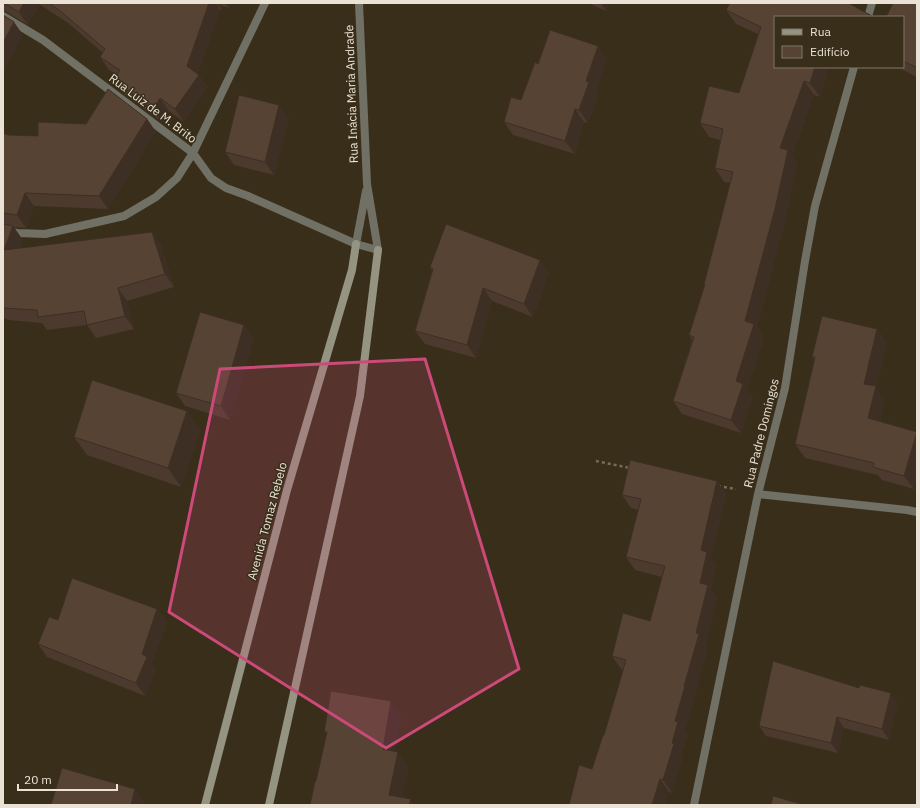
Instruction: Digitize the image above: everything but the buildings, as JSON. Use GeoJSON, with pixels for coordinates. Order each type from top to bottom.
{"type":"FeatureCollection","features":[{"type":"Feature","properties":{"kind":"main road","name":"Avenida Tomaz Rebelo"},"geometry":{"type":"LineString","coordinates":[[205,805],[287,490],[352,270],[356,244]]}},
{"type":"Feature","properties":{"kind":"main road"},"geometry":{"type":"LineString","coordinates":[[269,805],[360,396],[378,250]]}},
{"type":"Feature","properties":{"kind":"street"},"geometry":{"type":"LineString","coordinates":[[3,231],[45,234],[124,216],[156,198],[177,178],[193,153],[265,3]]}},
{"type":"Feature","properties":{"kind":"street","name":"Rua Inácia Maria Andrade"},"geometry":{"type":"LineString","coordinates":[[360,3],[367,184],[378,250]]}},
{"type":"Feature","properties":{"kind":"street"},"geometry":{"type":"LineString","coordinates":[[868,16],[872,3]]}},
{"type":"Feature","properties":{"kind":"street","name":"Rua Luiz de M. Brito"},"geometry":{"type":"LineString","coordinates":[[3,16],[44,40],[193,153],[211,178],[226,188],[248,196],[356,244],[378,250]]}},
{"type":"Feature","properties":{"kind":"street","name":"Rua Padre Domingos"},"geometry":{"type":"LineString","coordinates":[[694,805],[758,494],[785,388],[815,206],[854,68]]}},
{"type":"Feature","properties":{"kind":"street","name":"Rua Inácia Maria Andrade"},"geometry":{"type":"LineString","coordinates":[[356,244],[367,184]]}},
{"type":"Feature","properties":{"kind":"street"},"geometry":{"type":"LineString","coordinates":[[758,494],[917,512]]}},
{"type":"Feature","properties":{"kind":"path"},"geometry":{"type":"LineString","coordinates":[[596,461],[635,469]]}},
{"type":"Feature","properties":{"kind":"path"},"geometry":{"type":"LineString","coordinates":[[712,484],[758,494]]}},
{"type":"Feature","properties":{"kind":"highlighted area"},"geometry":{"type":"Polygon","coordinates":[[[425,359],[519,669],[386,748],[169,612],[220,369],[425,359]]]}}]}
